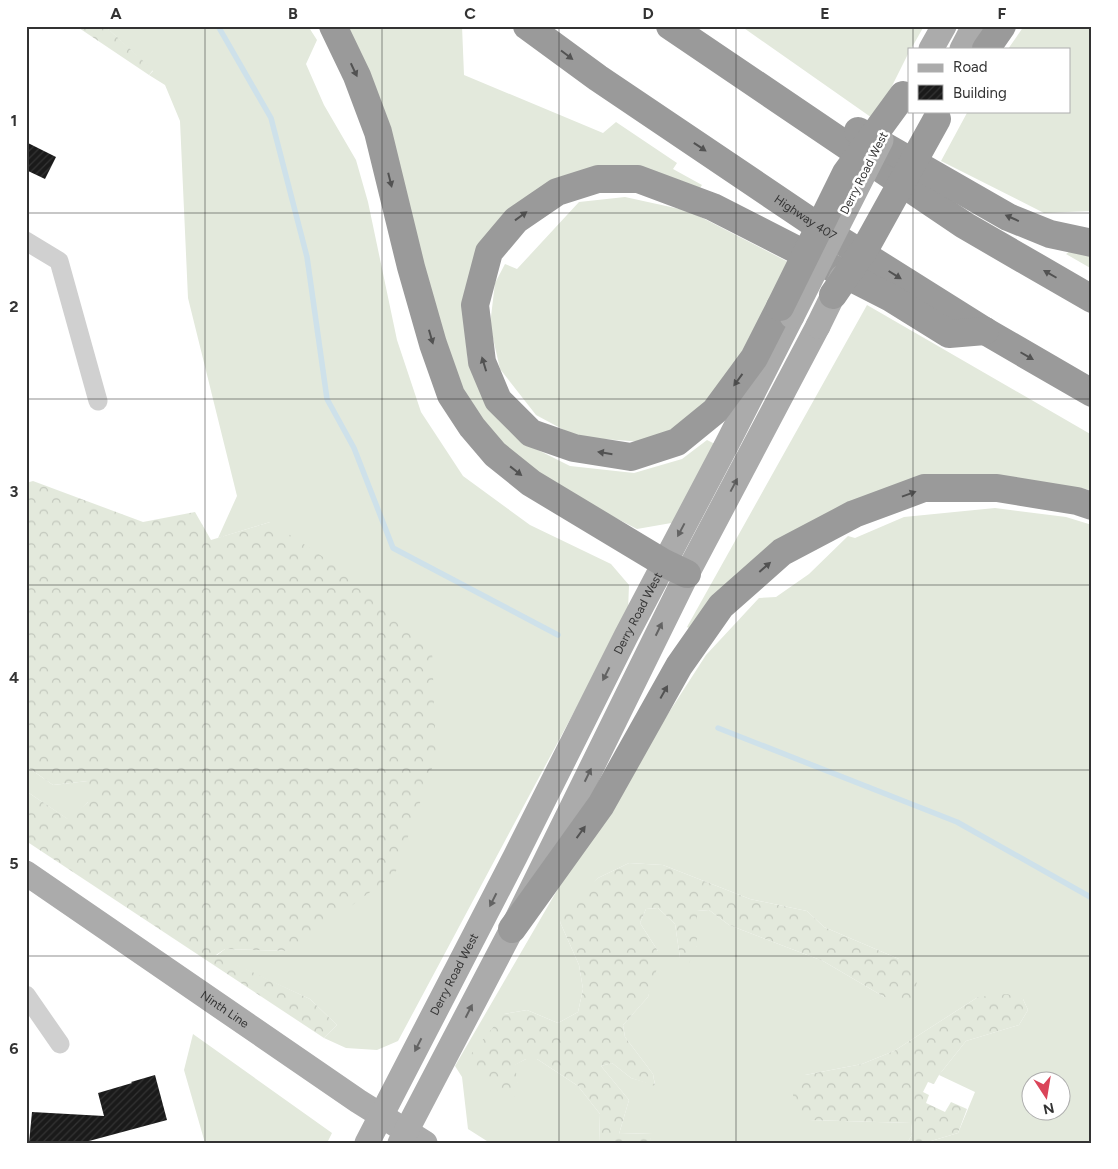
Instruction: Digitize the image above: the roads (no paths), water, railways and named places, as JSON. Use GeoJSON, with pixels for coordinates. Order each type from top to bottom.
{"type":"FeatureCollection","features":[{"type":"Feature","properties":{"kind":"highway"},"geometry":{"type":"LineString","coordinates":[[333,26],[357,76],[378,132],[411,267],[433,344],[451,395],[472,427],[495,454],[531,483],[675,568]]}},
{"type":"Feature","properties":{"kind":"highway","name":"Highway 407"},"geometry":{"type":"LineString","coordinates":[[528,26],[598,78],[816,225],[985,331],[1092,393]]}},
{"type":"Feature","properties":{"kind":"highway"},"geometry":{"type":"LineString","coordinates":[[672,26],[1008,217],[1050,234],[1092,243]]}},
{"type":"Feature","properties":{"kind":"highway"},"geometry":{"type":"LineString","coordinates":[[672,26],[964,224],[1092,299]]}},
{"type":"Feature","properties":{"kind":"highway"},"geometry":{"type":"LineString","coordinates":[[987,48],[1002,26]]}},
{"type":"Feature","properties":{"kind":"highway"},"geometry":{"type":"LineString","coordinates":[[906,90],[846,173],[786,312],[715,411],[677,442],[631,457],[574,448],[532,433],[498,400],[482,362],[475,305],[489,252],[516,220],[557,192],[598,180],[638,179],[713,206],[891,298],[950,334],[985,331]]}},
{"type":"Feature","properties":{"kind":"highway"},"geometry":{"type":"LineString","coordinates":[[833,296],[866,247],[933,113]]}},
{"type":"Feature","properties":{"kind":"highway"},"geometry":{"type":"LineString","coordinates":[[512,928],[601,805],[678,666],[721,606],[782,552],[854,514],[924,488],[997,488],[1077,501],[1092,506]]}},
{"type":"Feature","properties":{"kind":"main road"},"geometry":{"type":"LineString","coordinates":[[931,48],[944,26]]}},
{"type":"Feature","properties":{"kind":"main road"},"geometry":{"type":"LineString","coordinates":[[963,48],[974,26]]}},
{"type":"Feature","properties":{"kind":"main road","name":"Derry Road West"},"geometry":{"type":"LineString","coordinates":[[367,1143],[515,857],[626,636],[675,568],[818,326],[833,296]]}},
{"type":"Feature","properties":{"kind":"main road","name":"Derry Road West"},"geometry":{"type":"LineString","coordinates":[[410,1139],[512,928],[675,568],[727,444],[786,312]]}},
{"type":"Feature","properties":{"kind":"main road","name":"Ninth Line"},"geometry":{"type":"LineString","coordinates":[[26,873],[381,1116],[410,1139]]}},
{"type":"Feature","properties":{"kind":"street"},"geometry":{"type":"LineString","coordinates":[[26,241],[59,261],[98,401]]}},
{"type":"Feature","properties":{"kind":"street"},"geometry":{"type":"LineString","coordinates":[[26,995],[60,1044]]}},
{"type":"Feature","properties":{"kind":"waterway"},"geometry":{"type":"LineString","coordinates":[[218,26],[271,118],[307,257],[327,399],[354,448],[393,548],[558,635]]}},
{"type":"Feature","properties":{"kind":"waterway"},"geometry":{"type":"LineString","coordinates":[[718,728],[957,822],[1092,898]]}}]}
